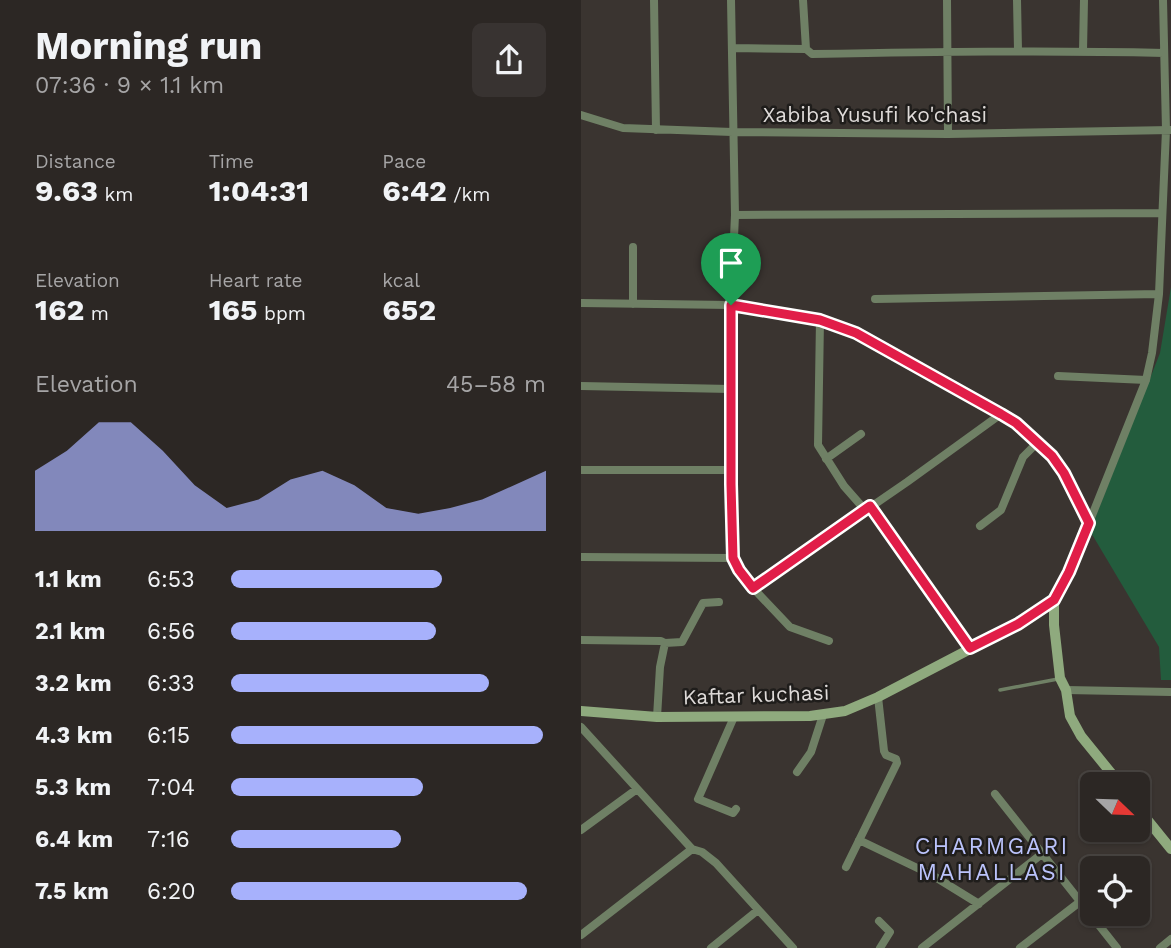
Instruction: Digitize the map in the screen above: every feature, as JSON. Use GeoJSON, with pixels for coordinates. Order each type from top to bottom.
{"type":"FeatureCollection","features":[{"type":"Feature","properties":{"kind":"street"},"geometry":{"type":"LineString","coordinates":[[654,0],[656,130]]}},
{"type":"Feature","properties":{"kind":"street"},"geometry":{"type":"LineString","coordinates":[[731,0],[735,215],[731,305],[733,558],[753,588],[790,627],[829,641]]}},
{"type":"Feature","properties":{"kind":"street"},"geometry":{"type":"LineString","coordinates":[[803,0],[806,49]]}},
{"type":"Feature","properties":{"kind":"street"},"geometry":{"type":"LineString","coordinates":[[947,0],[948,134]]}},
{"type":"Feature","properties":{"kind":"street"},"geometry":{"type":"LineString","coordinates":[[1017,0],[1018,50]]}},
{"type":"Feature","properties":{"kind":"street"},"geometry":{"type":"LineString","coordinates":[[1083,51],[1084,0]]}},
{"type":"Feature","properties":{"kind":"street","name":"Kaftar kuchasi"},"geometry":{"type":"LineString","coordinates":[[584,711],[657,718],[823,715],[845,711],[878,698],[1018,624],[1054,600],[1069,572],[1146,380],[1152,354],[1159,294],[1168,130],[1163,0]]}},
{"type":"Feature","properties":{"kind":"street"},"geometry":{"type":"LineString","coordinates":[[732,48],[806,49],[812,54],[1018,50],[1167,52]]}},
{"type":"Feature","properties":{"kind":"street","name":"Xabiba Yusufi ko'chasi"},"geometry":{"type":"LineString","coordinates":[[581,116],[623,128],[732,132],[948,134],[1168,130]]}},
{"type":"Feature","properties":{"kind":"street"},"geometry":{"type":"LineString","coordinates":[[735,215],[1162,213]]}},
{"type":"Feature","properties":{"kind":"street"},"geometry":{"type":"LineString","coordinates":[[633,247],[633,304]]}},
{"type":"Feature","properties":{"kind":"street"},"geometry":{"type":"LineString","coordinates":[[875,299],[1159,294]]}},
{"type":"Feature","properties":{"kind":"street"},"geometry":{"type":"LineString","coordinates":[[581,303],[731,305],[820,320],[856,333],[1016,423],[1052,456],[1064,473],[1089,523]]}},
{"type":"Feature","properties":{"kind":"street"},"geometry":{"type":"LineString","coordinates":[[820,320],[818,444],[844,486],[867,508],[970,648]]}},
{"type":"Feature","properties":{"kind":"street"},"geometry":{"type":"LineString","coordinates":[[1058,376],[1146,380]]}},
{"type":"Feature","properties":{"kind":"street"},"geometry":{"type":"LineString","coordinates":[[581,386],[731,389]]}},
{"type":"Feature","properties":{"kind":"street"},"geometry":{"type":"LineString","coordinates":[[753,588],[1001,414]]}},
{"type":"Feature","properties":{"kind":"street"},"geometry":{"type":"LineString","coordinates":[[826,459],[861,434]]}},
{"type":"Feature","properties":{"kind":"street"},"geometry":{"type":"LineString","coordinates":[[980,526],[1001,510],[1023,457],[1037,443]]}},
{"type":"Feature","properties":{"kind":"street"},"geometry":{"type":"LineString","coordinates":[[581,470],[731,470]]}},
{"type":"Feature","properties":{"kind":"street"},"geometry":{"type":"LineString","coordinates":[[581,557],[733,558]]}},
{"type":"Feature","properties":{"kind":"street"},"geometry":{"type":"LineString","coordinates":[[1054,600],[1060,678],[1066,690],[1070,716],[1081,736],[1110,772]]}},
{"type":"Feature","properties":{"kind":"street"},"geometry":{"type":"LineString","coordinates":[[581,640],[682,642],[703,603],[719,602]]}},
{"type":"Feature","properties":{"kind":"street"},"geometry":{"type":"LineString","coordinates":[[657,718],[660,667],[665,643]]}},
{"type":"Feature","properties":{"kind":"street"},"geometry":{"type":"LineString","coordinates":[[1066,690],[1171,692]]}},
{"type":"Feature","properties":{"kind":"street"},"geometry":{"type":"LineString","coordinates":[[846,867],[897,764],[895,759],[884,751],[878,698]]}},
{"type":"Feature","properties":{"kind":"street"},"geometry":{"type":"LineString","coordinates":[[584,711],[581,727],[692,849],[702,852],[716,863],[793,948]]}},
{"type":"Feature","properties":{"kind":"street"},"geometry":{"type":"LineString","coordinates":[[797,772],[811,752],[823,715]]}},
{"type":"Feature","properties":{"kind":"street"},"geometry":{"type":"LineString","coordinates":[[734,717],[698,799],[733,813],[736,809]]}},
{"type":"Feature","properties":{"kind":"street"},"geometry":{"type":"LineString","coordinates":[[581,830],[637,789]]}},
{"type":"Feature","properties":{"kind":"street"},"geometry":{"type":"LineString","coordinates":[[995,794],[1080,900]]}},
{"type":"Feature","properties":{"kind":"street"},"geometry":{"type":"LineString","coordinates":[[1150,823],[1171,849]]}},
{"type":"Feature","properties":{"kind":"street"},"geometry":{"type":"LineString","coordinates":[[859,840],[932,875],[979,904]]}},
{"type":"Feature","properties":{"kind":"street"},"geometry":{"type":"LineString","coordinates":[[581,934],[692,849]]}},
{"type":"Feature","properties":{"kind":"street"},"geometry":{"type":"LineString","coordinates":[[922,948],[1043,853]]}},
{"type":"Feature","properties":{"kind":"street"},"geometry":{"type":"LineString","coordinates":[[1020,948],[1080,902]]}},
{"type":"Feature","properties":{"kind":"street"},"geometry":{"type":"LineString","coordinates":[[711,948],[758,910]]}},
{"type":"Feature","properties":{"kind":"street"},"geometry":{"type":"LineString","coordinates":[[879,921],[890,932],[880,948]]}},
{"type":"Feature","properties":{"kind":"street"},"geometry":{"type":"LineString","coordinates":[[1100,926],[1117,948]]}},
{"type":"Feature","properties":{"kind":"street"},"geometry":{"type":"LineString","coordinates":[[1160,948],[1171,939]]}},
{"type":"Feature","properties":{"kind":"lane"},"geometry":{"type":"LineString","coordinates":[[1000,690],[1060,678]]}},
{"type":"Feature","properties":{"kind":"green space"},"geometry":{"type":"Polygon","coordinates":[[[1171,287],[1171,680],[1161,680],[1159,647],[1090,531],[1160,353],[1171,287]]]}},
{"type":"Feature","properties":{"kind":"district","name":"CHARMGARI MAHALLASI"},"geometry":{"type":"Point","coordinates":[992,859]}},
{"type":"Feature","properties":{"kind":"route"},"geometry":{"type":"LineString","coordinates":[[731,305],[820,320],[856,333],[1016,423],[1052,456],[1064,473],[1089,523],[1054,600],[1018,624],[970,648],[870,506],[753,588],[733,558],[731,305]]}}]}
